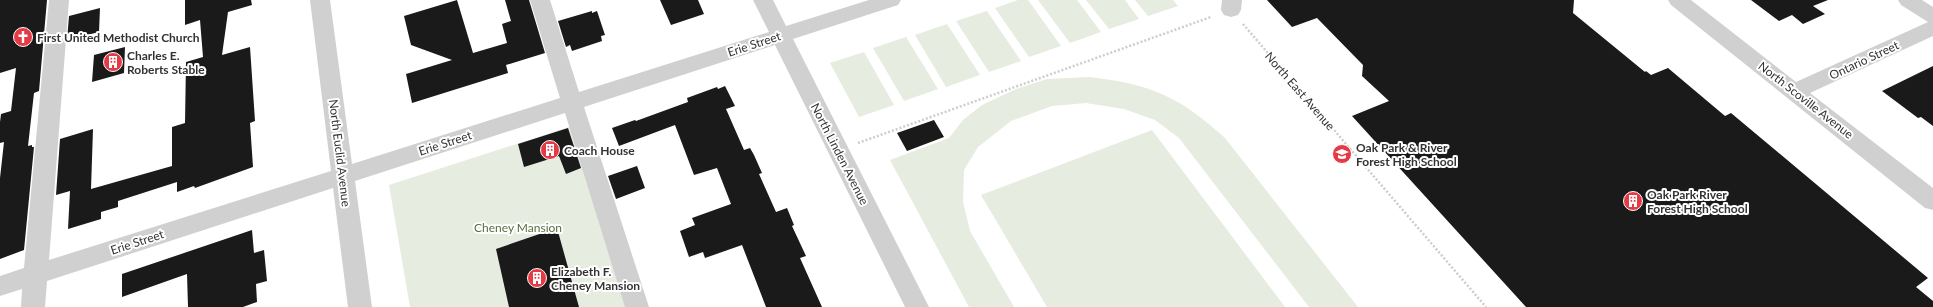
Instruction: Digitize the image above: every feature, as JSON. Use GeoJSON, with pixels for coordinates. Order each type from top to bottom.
{"type":"FeatureCollection","features":[{"type":"Feature","properties":{"kind":"street"},"geometry":{"type":"LineString","coordinates":[[33,307],[59,0]]}},
{"type":"Feature","properties":{"kind":"street","name":"North Euclid Avenue"},"geometry":{"type":"LineString","coordinates":[[320,0],[360,307]]}},
{"type":"Feature","properties":{"kind":"street"},"geometry":{"type":"LineString","coordinates":[[540,0],[637,307]]}},
{"type":"Feature","properties":{"kind":"street","name":"North Linden Avenue"},"geometry":{"type":"LineString","coordinates":[[763,0],[917,307]]}},
{"type":"Feature","properties":{"kind":"street","name":"Erie Street"},"geometry":{"type":"LineString","coordinates":[[0,286],[891,0]]}},
{"type":"Feature","properties":{"kind":"street","name":"North Scoville Avenue"},"geometry":{"type":"LineString","coordinates":[[1678,0],[1933,201]]}},
{"type":"Feature","properties":{"kind":"street"},"geometry":{"type":"LineString","coordinates":[[1908,0],[1933,17]]}},
{"type":"Feature","properties":{"kind":"street","name":"Ontario Street"},"geometry":{"type":"LineString","coordinates":[[1795,91],[1933,28]]}},
{"type":"Feature","properties":{"kind":"path"},"geometry":{"type":"LineString","coordinates":[[853,145],[1231,5]]}},
{"type":"Feature","properties":{"kind":"path","name":"North East Avenue"},"geometry":{"type":"LineString","coordinates":[[1231,5],[1486,307]]}},
{"type":"Feature","properties":{"kind":"green space"},"geometry":{"type":"Polygon","coordinates":[[[1018,0],[1028,0],[1061,46],[1029,57],[995,8],[1018,0]]]}},
{"type":"Feature","properties":{"kind":"green space"},"geometry":{"type":"Polygon","coordinates":[[[1038,0],[1077,0],[1101,32],[1070,43],[1038,0]]]}},
{"type":"Feature","properties":{"kind":"green space"},"geometry":{"type":"Polygon","coordinates":[[[1086,0],[1125,0],[1139,19],[1109,29],[1086,0]]]}},
{"type":"Feature","properties":{"kind":"green space"},"geometry":{"type":"Polygon","coordinates":[[[1135,0],[1173,0],[1178,6],[1148,16],[1135,0]]]}},
{"type":"Feature","properties":{"kind":"green space"},"geometry":{"type":"Polygon","coordinates":[[[987,11],[1021,61],[989,72],[956,21],[987,11]]]}},
{"type":"Feature","properties":{"kind":"green space"},"geometry":{"type":"Polygon","coordinates":[[[947,24],[980,75],[946,87],[915,35],[947,24]]]}},
{"type":"Feature","properties":{"kind":"green space"},"geometry":{"type":"Polygon","coordinates":[[[906,37],[938,89],[904,101],[873,48],[906,37]]]}},
{"type":"Feature","properties":{"kind":"green space"},"geometry":{"type":"Polygon","coordinates":[[[864,52],[894,105],[859,117],[830,63],[864,52]]]}},
{"type":"Feature","properties":{"kind":"green space"},"geometry":{"type":"Polygon","coordinates":[[[1090,77],[1130,84],[1164,95],[1194,112],[1209,124],[1225,138],[1358,307],[1309,307],[1179,138],[1155,120],[1124,109],[1086,103],[1052,106],[1011,121],[978,147],[964,170],[963,202],[970,231],[1014,307],[969,307],[890,160],[949,138],[963,120],[982,105],[1016,89],[1047,79],[1090,77]]]}},
{"type":"Feature","properties":{"kind":"green space","name":"Cheney Mansion"},"geometry":{"type":"Polygon","coordinates":[[[572,126],[626,307],[410,307],[389,185],[572,126]]]}},
{"type":"Feature","properties":{"kind":"green space"},"geometry":{"type":"Polygon","coordinates":[[[1152,130],[1285,307],[1047,307],[981,195],[1152,130]]]}},
{"type":"Feature","properties":{"kind":"building"},"geometry":{"type":"Polygon","coordinates":[[[0,0],[47,0],[39,91],[34,93],[28,146],[32,145],[32,147],[34,147],[24,250],[0,259],[0,178],[4,142],[0,143],[0,122],[1,114],[11,111],[16,68],[0,73],[0,0]]]}},
{"type":"Feature","properties":{"kind":"building"},"geometry":{"type":"Polygon","coordinates":[[[185,0],[251,0],[252,5],[228,12],[222,55],[250,47],[255,121],[250,123],[253,167],[195,188],[194,186],[177,192],[177,182],[118,201],[118,207],[101,212],[101,219],[68,229],[70,191],[56,195],[60,139],[93,129],[91,189],[172,166],[172,127],[185,123],[186,62],[203,57],[200,20],[185,25],[185,0]]]}},
{"type":"Feature","properties":{"kind":"building"},"geometry":{"type":"Polygon","coordinates":[[[457,0],[473,53],[507,43],[502,24],[511,21],[505,0],[529,0],[545,53],[506,65],[508,73],[412,103],[406,74],[452,60],[411,45],[404,16],[457,0]]]}},
{"type":"Feature","properties":{"kind":"building"},"geometry":{"type":"Polygon","coordinates":[[[660,0],[698,0],[704,14],[671,25],[660,0]]]}},
{"type":"Feature","properties":{"kind":"building","name":"Oak Park River Forest High School"},"geometry":{"type":"Polygon","coordinates":[[[1267,0],[1574,0],[1573,13],[1645,72],[1646,71],[1651,75],[1668,68],[1725,116],[1731,113],[1928,278],[1916,287],[1933,301],[1933,307],[1526,307],[1352,116],[1389,101],[1362,76],[1363,65],[1317,18],[1292,27],[1267,0]]]}},
{"type":"Feature","properties":{"kind":"building"},"geometry":{"type":"Polygon","coordinates":[[[1751,0],[1828,0],[1813,6],[1825,14],[1803,24],[1792,15],[1779,21],[1751,0]]]}},
{"type":"Feature","properties":{"kind":"building"},"geometry":{"type":"Polygon","coordinates":[[[100,8],[99,32],[67,40],[69,16],[100,8]]]}},
{"type":"Feature","properties":{"kind":"building"},"geometry":{"type":"Polygon","coordinates":[[[592,11],[592,13],[597,11],[605,35],[601,36],[602,41],[572,51],[570,45],[566,47],[558,21],[592,11]]]}},
{"type":"Feature","properties":{"kind":"building","name":"Charles E. Roberts Stable"},"geometry":{"type":"Polygon","coordinates":[[[125,47],[124,73],[92,82],[94,55],[125,47]]]}},
{"type":"Feature","properties":{"kind":"building"},"geometry":{"type":"Polygon","coordinates":[[[1933,66],[1933,126],[1921,117],[1918,118],[1882,91],[1933,66]]]}},
{"type":"Feature","properties":{"kind":"building"},"geometry":{"type":"Polygon","coordinates":[[[725,86],[735,106],[726,109],[744,150],[750,148],[754,155],[762,173],[759,174],[776,212],[787,208],[794,225],[792,226],[806,256],[800,258],[822,307],[766,307],[742,245],[705,258],[703,252],[689,257],[680,231],[695,225],[692,218],[731,204],[717,168],[694,175],[675,125],[619,146],[612,128],[688,102],[687,98],[717,87],[718,89],[725,86]]]}},
{"type":"Feature","properties":{"kind":"building"},"geometry":{"type":"Polygon","coordinates":[[[934,120],[944,137],[907,151],[897,133],[934,120]]]}},
{"type":"Feature","properties":{"kind":"building","name":"Coach House"},"geometry":{"type":"Polygon","coordinates":[[[568,128],[581,168],[566,174],[559,156],[524,167],[518,144],[568,128]]]}},
{"type":"Feature","properties":{"kind":"building"},"geometry":{"type":"Polygon","coordinates":[[[637,166],[645,188],[616,199],[608,176],[637,166]]]}},
{"type":"Feature","properties":{"kind":"building","name":"Elizabeth F. Cheney Mansion"},"geometry":{"type":"Polygon","coordinates":[[[557,228],[579,307],[509,307],[496,249],[557,228]]]}},
{"type":"Feature","properties":{"kind":"building"},"geometry":{"type":"Polygon","coordinates":[[[252,230],[254,253],[264,250],[267,281],[256,284],[257,302],[243,307],[188,307],[187,274],[122,297],[122,274],[252,230]]]}},
{"type":"Feature","properties":{"kind":"place","name":"First United Methodist Church"},"geometry":{"type":"Point","coordinates":[23,37]}},
{"type":"Feature","properties":{"kind":"place","name":"Charles E. Roberts Stable"},"geometry":{"type":"Point","coordinates":[113,62]}},
{"type":"Feature","properties":{"kind":"place","name":"Coach House"},"geometry":{"type":"Point","coordinates":[550,150]}},
{"type":"Feature","properties":{"kind":"place","name":"Oak Park & River Forest High School"},"geometry":{"type":"Point","coordinates":[1342,154]}},
{"type":"Feature","properties":{"kind":"place","name":"Oak Park River Forest High School"},"geometry":{"type":"Point","coordinates":[1633,201]}},
{"type":"Feature","properties":{"kind":"place","name":"Elizabeth F. Cheney Mansion"},"geometry":{"type":"Point","coordinates":[537,278]}}]}
